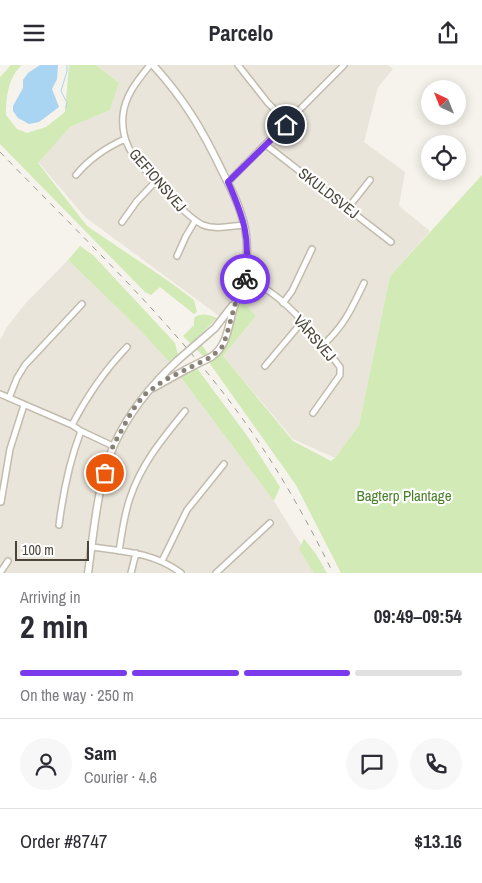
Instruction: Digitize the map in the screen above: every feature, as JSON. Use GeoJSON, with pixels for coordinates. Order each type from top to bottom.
{"type":"FeatureCollection","features":[{"type":"Feature","properties":{"kind":"street","name":"GEFIONSVEJ"},"geometry":{"type":"LineString","coordinates":[[151,65],[129,93],[125,104],[123,122],[125,139],[136,159],[195,221],[212,228],[244,225]]}},
{"type":"Feature","properties":{"kind":"street"},"geometry":{"type":"LineString","coordinates":[[144,395],[163,381],[211,357],[222,347],[244,280],[248,246],[241,211],[194,117],[171,85],[151,65]]}},
{"type":"Feature","properties":{"kind":"street"},"geometry":{"type":"LineString","coordinates":[[238,65],[268,103],[282,117]]}},
{"type":"Feature","properties":{"kind":"street"},"geometry":{"type":"LineString","coordinates":[[228,182],[344,65]]}},
{"type":"Feature","properties":{"kind":"street"},"geometry":{"type":"LineString","coordinates":[[76,175],[92,157],[125,139]]}},
{"type":"Feature","properties":{"kind":"street","name":"SKULDSVEJ"},"geometry":{"type":"LineString","coordinates":[[266,145],[391,242]]}},
{"type":"Feature","properties":{"kind":"street"},"geometry":{"type":"LineString","coordinates":[[348,208],[370,180]]}},
{"type":"Feature","properties":{"kind":"street"},"geometry":{"type":"LineString","coordinates":[[122,223],[137,201],[156,181]]}},
{"type":"Feature","properties":{"kind":"street"},"geometry":{"type":"LineString","coordinates":[[177,256],[195,221]]}},
{"type":"Feature","properties":{"kind":"street"},"geometry":{"type":"LineString","coordinates":[[284,303],[292,291],[312,249]]}},
{"type":"Feature","properties":{"kind":"street","name":"VÅRSVEJ"},"geometry":{"type":"LineString","coordinates":[[244,280],[263,287],[284,303],[323,345],[340,367],[340,375],[314,413]]}},
{"type":"Feature","properties":{"kind":"street"},"geometry":{"type":"LineString","coordinates":[[323,345],[345,322],[364,283]]}},
{"type":"Feature","properties":{"kind":"street"},"geometry":{"type":"LineString","coordinates":[[88,573],[99,496],[113,446],[132,411],[151,386],[215,328],[236,301]]}},
{"type":"Feature","properties":{"kind":"street"},"geometry":{"type":"LineString","coordinates":[[9,398],[17,378],[25,365],[82,303]]}},
{"type":"Feature","properties":{"kind":"street"},"geometry":{"type":"LineString","coordinates":[[265,366],[302,322]]}},
{"type":"Feature","properties":{"kind":"street"},"geometry":{"type":"LineString","coordinates":[[72,425],[97,382],[126,347]]}},
{"type":"Feature","properties":{"kind":"street"},"geometry":{"type":"LineString","coordinates":[[0,394],[72,425],[113,446]]}},
{"type":"Feature","properties":{"kind":"street"},"geometry":{"type":"LineString","coordinates":[[1,502],[10,449],[24,405]]}},
{"type":"Feature","properties":{"kind":"street"},"geometry":{"type":"LineString","coordinates":[[119,551],[125,514],[138,477],[156,446],[185,411]]}},
{"type":"Feature","properties":{"kind":"street"},"geometry":{"type":"LineString","coordinates":[[59,525],[64,485],[81,431]]}},
{"type":"Feature","properties":{"kind":"street"},"geometry":{"type":"LineString","coordinates":[[162,561],[187,510],[224,463]]}},
{"type":"Feature","properties":{"kind":"street"},"geometry":{"type":"LineString","coordinates":[[216,573],[270,523]]}},
{"type":"Feature","properties":{"kind":"street"},"geometry":{"type":"LineString","coordinates":[[92,547],[136,553],[162,561],[182,573]]}},
{"type":"Feature","properties":{"kind":"street"},"geometry":{"type":"LineString","coordinates":[[131,573],[136,553]]}},
{"type":"Feature","properties":{"kind":"street"},"geometry":{"type":"LineString","coordinates":[[0,573],[8,561]]}},
{"type":"Feature","properties":{"kind":"shaded area"},"geometry":{"type":"Polygon","coordinates":[[[96,65],[388,65],[393,69],[378,87],[364,142],[405,172],[399,206],[430,231],[390,276],[359,425],[335,458],[293,439],[223,356],[256,316],[241,300],[219,316],[85,217],[38,162],[70,127],[110,110],[119,83],[96,65]]]}},
{"type":"Feature","properties":{"kind":"shaded area"},"geometry":{"type":"Polygon","coordinates":[[[68,260],[141,331],[169,362],[274,501],[310,559],[316,573],[0,573],[0,340],[7,327],[25,304],[68,260]]]}},
{"type":"Feature","properties":{"kind":"green space"},"geometry":{"type":"Polygon","coordinates":[[[11,65],[22,65],[11,82],[7,95],[6,115],[17,129],[27,133],[46,127],[65,112],[69,65],[96,65],[119,83],[110,110],[70,127],[38,163],[87,226],[194,300],[197,312],[194,314],[160,287],[151,295],[145,292],[0,144],[0,77],[11,65]]]}},
{"type":"Feature","properties":{"kind":"green space","name":"Bagterp Plantage"},"geometry":{"type":"Polygon","coordinates":[[[482,175],[482,573],[341,573],[296,485],[208,361],[183,336],[194,325],[194,318],[197,316],[205,315],[217,318],[197,338],[211,358],[219,354],[235,309],[243,302],[256,316],[223,356],[293,441],[331,461],[359,425],[390,276],[482,175]]]}},
{"type":"Feature","properties":{"kind":"green space"},"geometry":{"type":"Polygon","coordinates":[[[80,246],[93,255],[175,343],[178,355],[169,362],[141,331],[68,260],[80,246]]]}},
{"type":"Feature","properties":{"kind":"green space"},"geometry":{"type":"Polygon","coordinates":[[[196,367],[248,437],[280,487],[274,501],[179,375],[196,367]]]}},
{"type":"Feature","properties":{"kind":"green space"},"geometry":{"type":"Polygon","coordinates":[[[304,539],[316,554],[327,573],[314,573],[299,549],[304,539]]]}},
{"type":"Feature","properties":{"kind":"water"},"geometry":{"type":"Polygon","coordinates":[[[40,65],[58,65],[57,79],[52,89],[59,107],[39,122],[29,124],[18,118],[13,111],[13,106],[23,88],[23,80],[28,73],[40,65]]]}},
{"type":"Feature","properties":{"kind":"waterway"},"geometry":{"type":"LineString","coordinates":[[66,101],[61,91],[67,65]]}},
{"type":"Feature","properties":{"kind":"waterway"},"geometry":{"type":"LineString","coordinates":[[66,108],[67,103]]}},
{"type":"Feature","properties":{"kind":"railway"},"geometry":{"type":"LineString","coordinates":[[0,152],[161,318],[220,389],[247,425],[282,479],[304,516],[333,573]]}},
{"type":"Feature","properties":{"kind":"way so far"},"geometry":{"type":"LineString","coordinates":[[105,473],[113,446],[132,411],[144,395],[163,381],[211,357],[222,347],[245,279]]}},
{"type":"Feature","properties":{"kind":"route"},"geometry":{"type":"LineString","coordinates":[[245,279],[248,246],[246,234],[241,211],[228,182],[286,125]]}}]}
